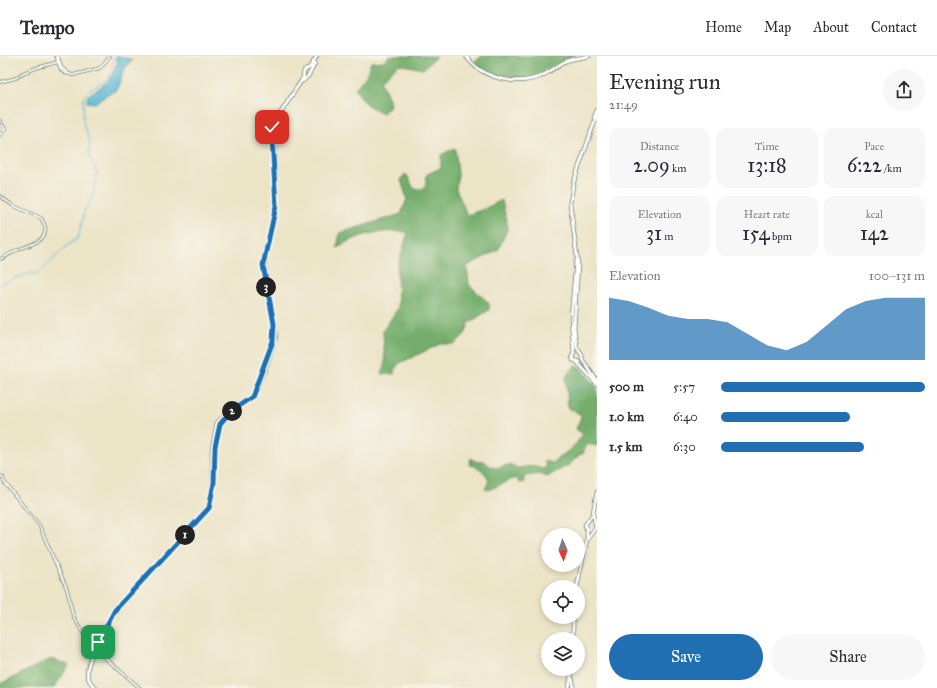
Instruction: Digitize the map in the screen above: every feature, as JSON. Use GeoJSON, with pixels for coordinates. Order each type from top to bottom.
{"type":"FeatureCollection","features":[{"type":"Feature","properties":{"kind":"main road"},"geometry":{"type":"LineString","coordinates":[[256,391],[275,332],[263,268],[276,206],[275,159],[272,131],[278,116],[318,56]]}},
{"type":"Feature","properties":{"kind":"main road"},"geometry":{"type":"LineString","coordinates":[[466,56],[475,66],[490,76],[517,80],[540,76],[565,62],[579,57],[589,56]]}},
{"type":"Feature","properties":{"kind":"main road"},"geometry":{"type":"LineString","coordinates":[[305,76],[304,71],[308,71]]}},
{"type":"Feature","properties":{"kind":"main road"},"geometry":{"type":"LineString","coordinates":[[597,110],[571,184],[568,204],[576,263],[572,318],[574,353],[572,358],[578,362],[597,383]]}},
{"type":"Feature","properties":{"kind":"main road"},"geometry":{"type":"LineString","coordinates":[[597,116],[573,184],[570,204],[578,264],[574,318],[576,342],[582,355],[582,359],[597,383]]}},
{"type":"Feature","properties":{"kind":"main road"},"geometry":{"type":"LineString","coordinates":[[96,688],[89,682],[86,674],[90,660],[102,634],[115,610],[209,508],[214,483],[213,462],[220,424],[231,411],[247,402],[256,391],[277,332],[266,277],[265,255]]}},
{"type":"Feature","properties":{"kind":"main road"},"geometry":{"type":"LineString","coordinates":[[574,353],[580,352]]}},
{"type":"Feature","properties":{"kind":"main road"},"geometry":{"type":"LineString","coordinates":[[267,359],[270,355]]}},
{"type":"Feature","properties":{"kind":"main road"},"geometry":{"type":"LineString","coordinates":[[578,362],[582,359]]}},
{"type":"Feature","properties":{"kind":"main road"},"geometry":{"type":"LineString","coordinates":[[587,539],[596,527],[593,513],[597,492]]}},
{"type":"Feature","properties":{"kind":"main road"},"geometry":{"type":"LineString","coordinates":[[578,580],[587,539],[585,525],[593,513]]}},
{"type":"Feature","properties":{"kind":"main road"},"geometry":{"type":"LineString","coordinates":[[588,521],[594,523]]}},
{"type":"Feature","properties":{"kind":"main road"},"geometry":{"type":"LineString","coordinates":[[587,531],[592,532]]}},
{"type":"Feature","properties":{"kind":"main road"},"geometry":{"type":"LineString","coordinates":[[570,688],[571,676]]}},
{"type":"Feature","properties":{"kind":"main road"},"geometry":{"type":"LineString","coordinates":[[573,676],[574,688]]}},
{"type":"Feature","properties":{"kind":"street"},"geometry":{"type":"LineString","coordinates":[[57,56],[59,63],[69,74],[96,69],[103,65],[110,56]]}},
{"type":"Feature","properties":{"kind":"street"},"geometry":{"type":"LineString","coordinates":[[0,82],[16,78],[22,73],[36,68],[59,63]]}},
{"type":"Feature","properties":{"kind":"street"},"geometry":{"type":"LineString","coordinates":[[0,121],[5,129],[0,135]]}},
{"type":"Feature","properties":{"kind":"street"},"geometry":{"type":"LineString","coordinates":[[0,196],[12,205],[41,218],[46,230],[45,235],[36,243],[0,259]]}},
{"type":"Feature","properties":{"kind":"street"},"geometry":{"type":"LineString","coordinates":[[1,477],[39,526],[67,589],[73,616],[89,642],[140,688]]}},
{"type":"Feature","properties":{"kind":"green space"},"geometry":{"type":"Polygon","coordinates":[[[389,56],[437,56],[423,69],[399,64],[381,80],[389,99],[390,106],[383,113],[367,105],[355,89],[366,75],[371,62],[384,61],[389,56]]]}},
{"type":"Feature","properties":{"kind":"green space"},"geometry":{"type":"Polygon","coordinates":[[[482,56],[573,56],[555,64],[531,79],[490,73],[473,63],[482,56]]]}},
{"type":"Feature","properties":{"kind":"green space"},"geometry":{"type":"Polygon","coordinates":[[[455,148],[458,174],[456,189],[467,215],[502,200],[508,228],[498,250],[467,266],[469,285],[489,303],[489,310],[469,323],[465,334],[455,344],[440,344],[398,364],[394,374],[382,374],[385,365],[383,331],[398,308],[397,269],[408,232],[380,232],[362,236],[337,248],[340,233],[401,214],[407,199],[401,180],[404,175],[407,175],[414,189],[425,189],[427,174],[441,168],[441,155],[455,148]]]}},
{"type":"Feature","properties":{"kind":"green space"},"geometry":{"type":"Polygon","coordinates":[[[575,366],[581,368],[597,388],[597,446],[587,444],[583,454],[580,454],[570,464],[547,477],[540,474],[524,476],[524,482],[519,483],[517,478],[489,490],[485,489],[489,481],[488,478],[484,472],[472,465],[469,465],[471,458],[477,462],[484,461],[496,468],[510,464],[517,468],[532,466],[543,469],[546,467],[544,460],[552,463],[576,444],[583,434],[576,429],[581,417],[573,409],[571,411],[568,406],[566,379],[567,375],[575,366]]]}},
{"type":"Feature","properties":{"kind":"green space"},"geometry":{"type":"Polygon","coordinates":[[[51,659],[69,665],[54,688],[0,688],[0,684],[51,659]]]}},
{"type":"Feature","properties":{"kind":"water"},"geometry":{"type":"Polygon","coordinates":[[[117,56],[133,60],[126,66],[118,87],[115,91],[109,93],[95,103],[87,102],[88,95],[104,85],[110,78],[118,61],[116,59],[117,56]]]}},
{"type":"Feature","properties":{"kind":"waterway"},"geometry":{"type":"LineString","coordinates":[[0,284],[30,273],[35,274],[40,272],[68,245],[78,238],[85,210],[93,196],[97,173],[89,154],[90,142],[83,122],[84,97],[88,91],[107,80],[114,69],[113,62],[116,56]]}},
{"type":"Feature","properties":{"kind":"waterway"},"geometry":{"type":"LineString","coordinates":[[569,393],[588,380]]}},
{"type":"Feature","properties":{"kind":"route"},"geometry":{"type":"LineString","coordinates":[[98,642],[115,610],[209,508],[212,500],[214,483],[213,462],[215,447],[221,421],[231,411],[247,402],[256,391],[273,341],[275,332],[274,324],[263,265],[276,206],[274,156],[272,138],[271,134],[268,132],[272,127]]}}]}
